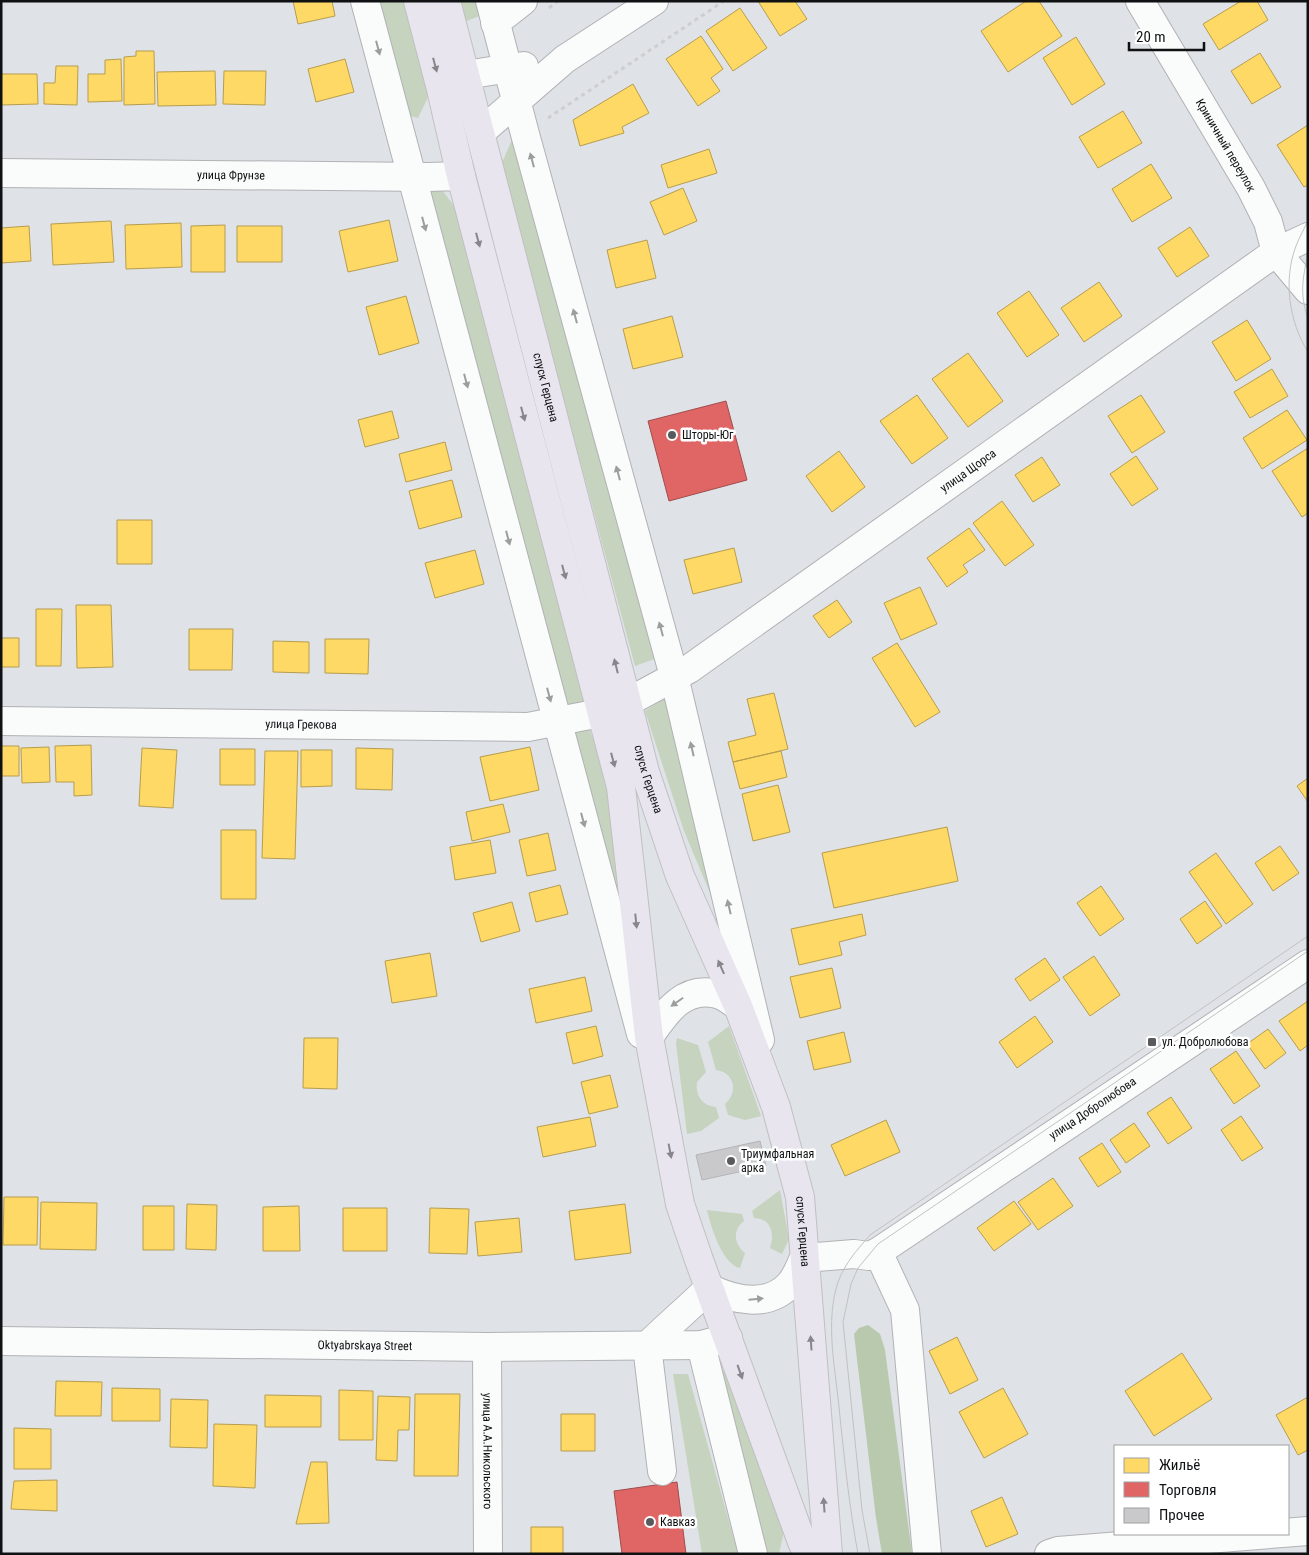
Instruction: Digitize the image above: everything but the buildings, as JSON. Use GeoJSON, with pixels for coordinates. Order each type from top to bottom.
{"type":"FeatureCollection","features":[{"type":"Feature","properties":{"kind":"main road"},"geometry":{"type":"LineString","coordinates":[[418,1],[461,176],[600,713],[621,787],[649,1037],[680,1204],[709,1288],[808,1554]]}},
{"type":"Feature","properties":{"kind":"main road","name":"спуск Герцена"},"geometry":{"type":"LineString","coordinates":[[446,1],[645,772],[680,876],[738,1006],[776,1107],[800,1197],[828,1554]]}},
{"type":"Feature","properties":{"kind":"street"},"geometry":{"type":"LineString","coordinates":[[365,1],[556,722],[665,1123]]}},
{"type":"Feature","properties":{"kind":"street"},"geometry":{"type":"LineString","coordinates":[[523,1],[493,12],[674,676],[776,1107]]}},
{"type":"Feature","properties":{"kind":"street"},"geometry":{"type":"LineString","coordinates":[[481,132],[565,59],[654,1]]}},
{"type":"Feature","properties":{"kind":"street","name":"Криничный переулок"},"geometry":{"type":"LineString","coordinates":[[1140,1],[1251,188],[1268,222],[1276,252],[1308,290]]}},
{"type":"Feature","properties":{"kind":"street"},"geometry":{"type":"LineString","coordinates":[[465,75],[565,59]]}},
{"type":"Feature","properties":{"kind":"street","name":"улица Фрунзе"},"geometry":{"type":"LineString","coordinates":[[1,173],[461,176]]}},
{"type":"Feature","properties":{"kind":"street","name":"улица Щорса"},"geometry":{"type":"LineString","coordinates":[[626,703],[689,669],[1276,252],[1308,237]]}},
{"type":"Feature","properties":{"kind":"street","name":"улица Грекова"},"geometry":{"type":"LineString","coordinates":[[1,721],[528,727],[600,713]]}},
{"type":"Feature","properties":{"kind":"street","name":"улица Добролюбова"},"geometry":{"type":"LineString","coordinates":[[878,1252],[1308,964]]}},
{"type":"Feature","properties":{"kind":"street"},"geometry":{"type":"LineString","coordinates":[[649,1037],[670,1007],[690,995],[698,993],[717,994],[738,1006]]}},
{"type":"Feature","properties":{"kind":"street"},"geometry":{"type":"LineString","coordinates":[[662,1471],[647,1346],[668,1324],[688,1310],[709,1288],[728,1297],[761,1300],[778,1293],[790,1285],[804,1258],[854,1254],[869,1256],[878,1252],[906,1310],[927,1554]]}},
{"type":"Feature","properties":{"kind":"street","name":"Oktyabrskaya Street"},"geometry":{"type":"LineString","coordinates":[[1,1341],[487,1347],[701,1345],[728,1338]]}},
{"type":"Feature","properties":{"kind":"street"},"geometry":{"type":"LineString","coordinates":[[701,1345],[753,1554]]}},
{"type":"Feature","properties":{"kind":"street","name":"улица А.А.Никольского"},"geometry":{"type":"LineString","coordinates":[[487,1347],[488,1554]]}},
{"type":"Feature","properties":{"kind":"street"},"geometry":{"type":"LineString","coordinates":[[1289,1533],[1308,1532]]}},
{"type":"Feature","properties":{"kind":"street"},"geometry":{"type":"LineString","coordinates":[[1049,1554],[1058,1551],[1269,1535]]}},
{"type":"Feature","properties":{"kind":"path"},"geometry":{"type":"LineString","coordinates":[[525,134],[724,1]]}},
{"type":"Feature","properties":{"kind":"green space"},"geometry":{"type":"Polygon","coordinates":[[[374,1],[405,1],[429,95],[418,118],[405,115],[374,1]]]}},
{"type":"Feature","properties":{"kind":"green space"},"geometry":{"type":"Polygon","coordinates":[[[459,1],[482,1],[485,14],[464,22],[459,1]]]}},
{"type":"Feature","properties":{"kind":"green space"},"geometry":{"type":"Polygon","coordinates":[[[517,128],[660,657],[635,666],[501,165],[517,128]]]}},
{"type":"Feature","properties":{"kind":"green space"},"geometry":{"type":"Polygon","coordinates":[[[420,188],[442,190],[461,215],[585,704],[558,709],[420,188]]]}},
{"type":"Feature","properties":{"kind":"green space"},"geometry":{"type":"Polygon","coordinates":[[[670,695],[729,938],[684,831],[645,711],[670,695]]]}},
{"type":"Feature","properties":{"kind":"green space"},"geometry":{"type":"Polygon","coordinates":[[[589,728],[611,786],[631,975],[563,733],[589,728]]]}},
{"type":"Feature","properties":{"kind":"green space"},"geometry":{"type":"Polygon","coordinates":[[[729,1026],[761,1116],[745,1120],[728,1115],[725,1104],[732,1094],[733,1083],[727,1074],[716,1070],[708,1042],[729,1026]]]}},
{"type":"Feature","properties":{"kind":"green space"},"geometry":{"type":"Polygon","coordinates":[[[677,1038],[698,1045],[706,1072],[697,1082],[698,1095],[703,1102],[716,1107],[719,1118],[701,1131],[687,1134],[676,1043],[677,1038]]]}},
{"type":"Feature","properties":{"kind":"green space"},"geometry":{"type":"Polygon","coordinates":[[[780,1190],[789,1239],[782,1254],[770,1248],[772,1232],[768,1224],[754,1218],[752,1211],[780,1190]]]}},
{"type":"Feature","properties":{"kind":"green space"},"geometry":{"type":"Polygon","coordinates":[[[707,1210],[742,1214],[744,1221],[736,1233],[737,1241],[745,1253],[740,1268],[728,1260],[718,1244],[707,1210]]]}},
{"type":"Feature","properties":{"kind":"green space"},"geometry":{"type":"Polygon","coordinates":[[[868,1325],[880,1334],[885,1350],[912,1554],[882,1554],[854,1334],[859,1328],[868,1325]]]}},
{"type":"Feature","properties":{"kind":"green space"},"geometry":{"type":"Polygon","coordinates":[[[729,1370],[784,1531],[779,1554],[760,1554],[714,1373],[729,1370]]]}},
{"type":"Feature","properties":{"kind":"green space"},"geometry":{"type":"Polygon","coordinates":[[[673,1374],[688,1374],[738,1554],[702,1554],[673,1374]]]}},
{"type":"Feature","properties":{"kind":"tram line"},"geometry":{"type":"LineString","coordinates":[[1308,221],[1297,243],[1292,259],[1289,287],[1292,314],[1296,328],[1308,352]]}},
{"type":"Feature","properties":{"kind":"tram line"},"geometry":{"type":"LineString","coordinates":[[1308,252],[1303,278],[1303,293],[1308,319]]}},
{"type":"Feature","properties":{"kind":"tram line"},"geometry":{"type":"LineString","coordinates":[[858,1554],[845,1462],[832,1344],[834,1297],[838,1282],[852,1257],[870,1235],[1308,936]]}},
{"type":"Feature","properties":{"kind":"tram line"},"geometry":{"type":"LineString","coordinates":[[870,1554],[862,1510],[843,1322],[851,1284],[858,1268],[878,1244],[1308,951]]}},
{"type":"Feature","properties":{"kind":"place","name":"Шторы-Юг"},"geometry":{"type":"Point","coordinates":[672,435]}},
{"type":"Feature","properties":{"kind":"place","name":"ул. Добролюбова"},"geometry":{"type":"Point","coordinates":[1152,1042]}},
{"type":"Feature","properties":{"kind":"place","name":"Триумфальная арка"},"geometry":{"type":"Point","coordinates":[731,1161]}},
{"type":"Feature","properties":{"kind":"place","name":"Кавказ"},"geometry":{"type":"Point","coordinates":[650,1522]}}]}
